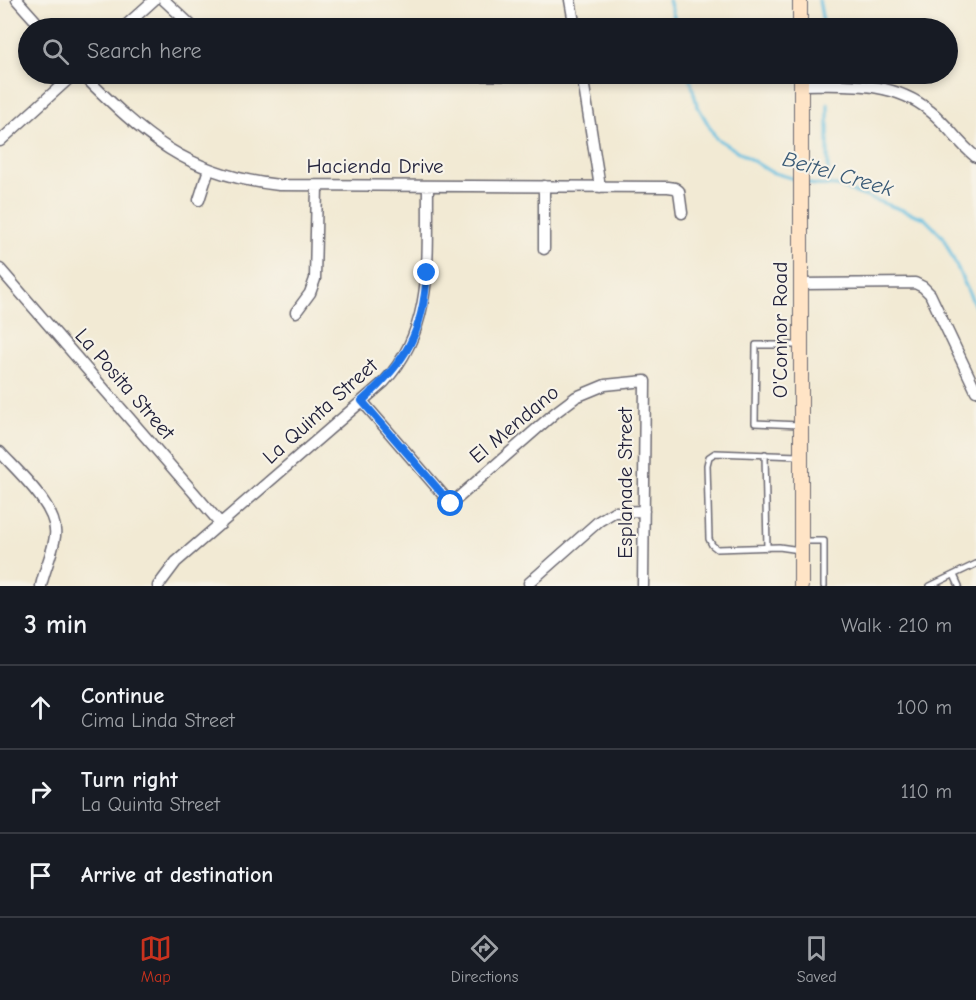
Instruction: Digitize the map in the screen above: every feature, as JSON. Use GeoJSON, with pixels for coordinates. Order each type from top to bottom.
{"type":"FeatureCollection","features":[{"type":"Feature","properties":{"kind":"main road"},"geometry":{"type":"LineString","coordinates":[[800,0],[800,18]]}},
{"type":"Feature","properties":{"kind":"main road","name":"O'Connor Road"},"geometry":{"type":"LineString","coordinates":[[801,84],[801,586]]}},
{"type":"Feature","properties":{"kind":"street"},"geometry":{"type":"LineString","coordinates":[[17,0],[33,18]]}},
{"type":"Feature","properties":{"kind":"street"},"geometry":{"type":"LineString","coordinates":[[134,18],[154,0]]}},
{"type":"Feature","properties":{"kind":"street"},"geometry":{"type":"LineString","coordinates":[[164,0],[183,18]]}},
{"type":"Feature","properties":{"kind":"street"},"geometry":{"type":"LineString","coordinates":[[570,0],[573,18]]}},
{"type":"Feature","properties":{"kind":"street"},"geometry":{"type":"LineString","coordinates":[[0,141],[63,84]]}},
{"type":"Feature","properties":{"kind":"street","name":"Hacienda Drive"},"geometry":{"type":"LineString","coordinates":[[93,84],[145,132],[165,147],[209,169],[257,183],[316,186],[675,188],[681,196],[682,213]]}},
{"type":"Feature","properties":{"kind":"street"},"geometry":{"type":"LineString","coordinates":[[583,84],[600,187]]}},
{"type":"Feature","properties":{"kind":"street"},"geometry":{"type":"LineString","coordinates":[[849,84],[885,89],[910,98],[941,120],[961,145],[976,157]]}},
{"type":"Feature","properties":{"kind":"street"},"geometry":{"type":"LineString","coordinates":[[199,201],[209,169]]}},
{"type":"Feature","properties":{"kind":"street"},"geometry":{"type":"LineString","coordinates":[[296,312],[310,293],[315,279],[316,186]]}},
{"type":"Feature","properties":{"kind":"street","name":"La Quinta Street"},"geometry":{"type":"LineString","coordinates":[[158,586],[176,562],[394,371],[404,356],[423,307],[426,281],[428,186]]}},
{"type":"Feature","properties":{"kind":"street"},"geometry":{"type":"LineString","coordinates":[[544,186],[544,249]]}},
{"type":"Feature","properties":{"kind":"street","name":"La Posita Street"},"geometry":{"type":"LineString","coordinates":[[0,269],[221,524]]}},
{"type":"Feature","properties":{"kind":"street"},"geometry":{"type":"LineString","coordinates":[[801,284],[915,283],[923,287],[930,294],[976,391]]}},
{"type":"Feature","properties":{"kind":"street","name":"El Mendano"},"geometry":{"type":"LineString","coordinates":[[362,401],[451,504],[576,397],[605,385],[645,381]]}},
{"type":"Feature","properties":{"kind":"street","name":"Esplanade Street"},"geometry":{"type":"LineString","coordinates":[[644,586],[645,381]]}},
{"type":"Feature","properties":{"kind":"street"},"geometry":{"type":"LineString","coordinates":[[0,452],[47,506],[53,518],[55,539],[41,586]]}},
{"type":"Feature","properties":{"kind":"street"},"geometry":{"type":"LineString","coordinates":[[529,583],[600,521],[614,512],[644,511]]}},
{"type":"Feature","properties":{"kind":"lane"},"geometry":{"type":"LineString","coordinates":[[801,345],[756,345],[755,423],[801,424]]}},
{"type":"Feature","properties":{"kind":"lane"},"geometry":{"type":"LineString","coordinates":[[801,456],[715,453],[709,457],[707,465],[709,539],[717,549],[767,548],[824,541],[824,586]]}},
{"type":"Feature","properties":{"kind":"lane"},"geometry":{"type":"LineString","coordinates":[[765,454],[767,548]]}},
{"type":"Feature","properties":{"kind":"lane"},"geometry":{"type":"LineString","coordinates":[[930,586],[976,564]]}},
{"type":"Feature","properties":{"kind":"lane"},"geometry":{"type":"LineString","coordinates":[[954,575],[959,586]]}},
{"type":"Feature","properties":{"kind":"waterway","name":"Beitel Creek"},"geometry":{"type":"LineString","coordinates":[[669,0],[674,18]]}},
{"type":"Feature","properties":{"kind":"waterway"},"geometry":{"type":"LineString","coordinates":[[819,0],[822,18]]}},
{"type":"Feature","properties":{"kind":"waterway","name":"Beitel Creek"},"geometry":{"type":"LineString","coordinates":[[692,84],[697,105],[716,138],[771,172],[798,180]]}},
{"type":"Feature","properties":{"kind":"waterway"},"geometry":{"type":"LineString","coordinates":[[828,104],[828,186]]}},
{"type":"Feature","properties":{"kind":"waterway","name":"Beitel Creek"},"geometry":{"type":"LineString","coordinates":[[804,182],[837,186],[924,218],[943,237],[976,308]]}},
{"type":"Feature","properties":{"kind":"route"},"geometry":{"type":"LineString","coordinates":[[427,273],[423,307],[404,356],[384,382],[362,401],[451,504]]}}]}
